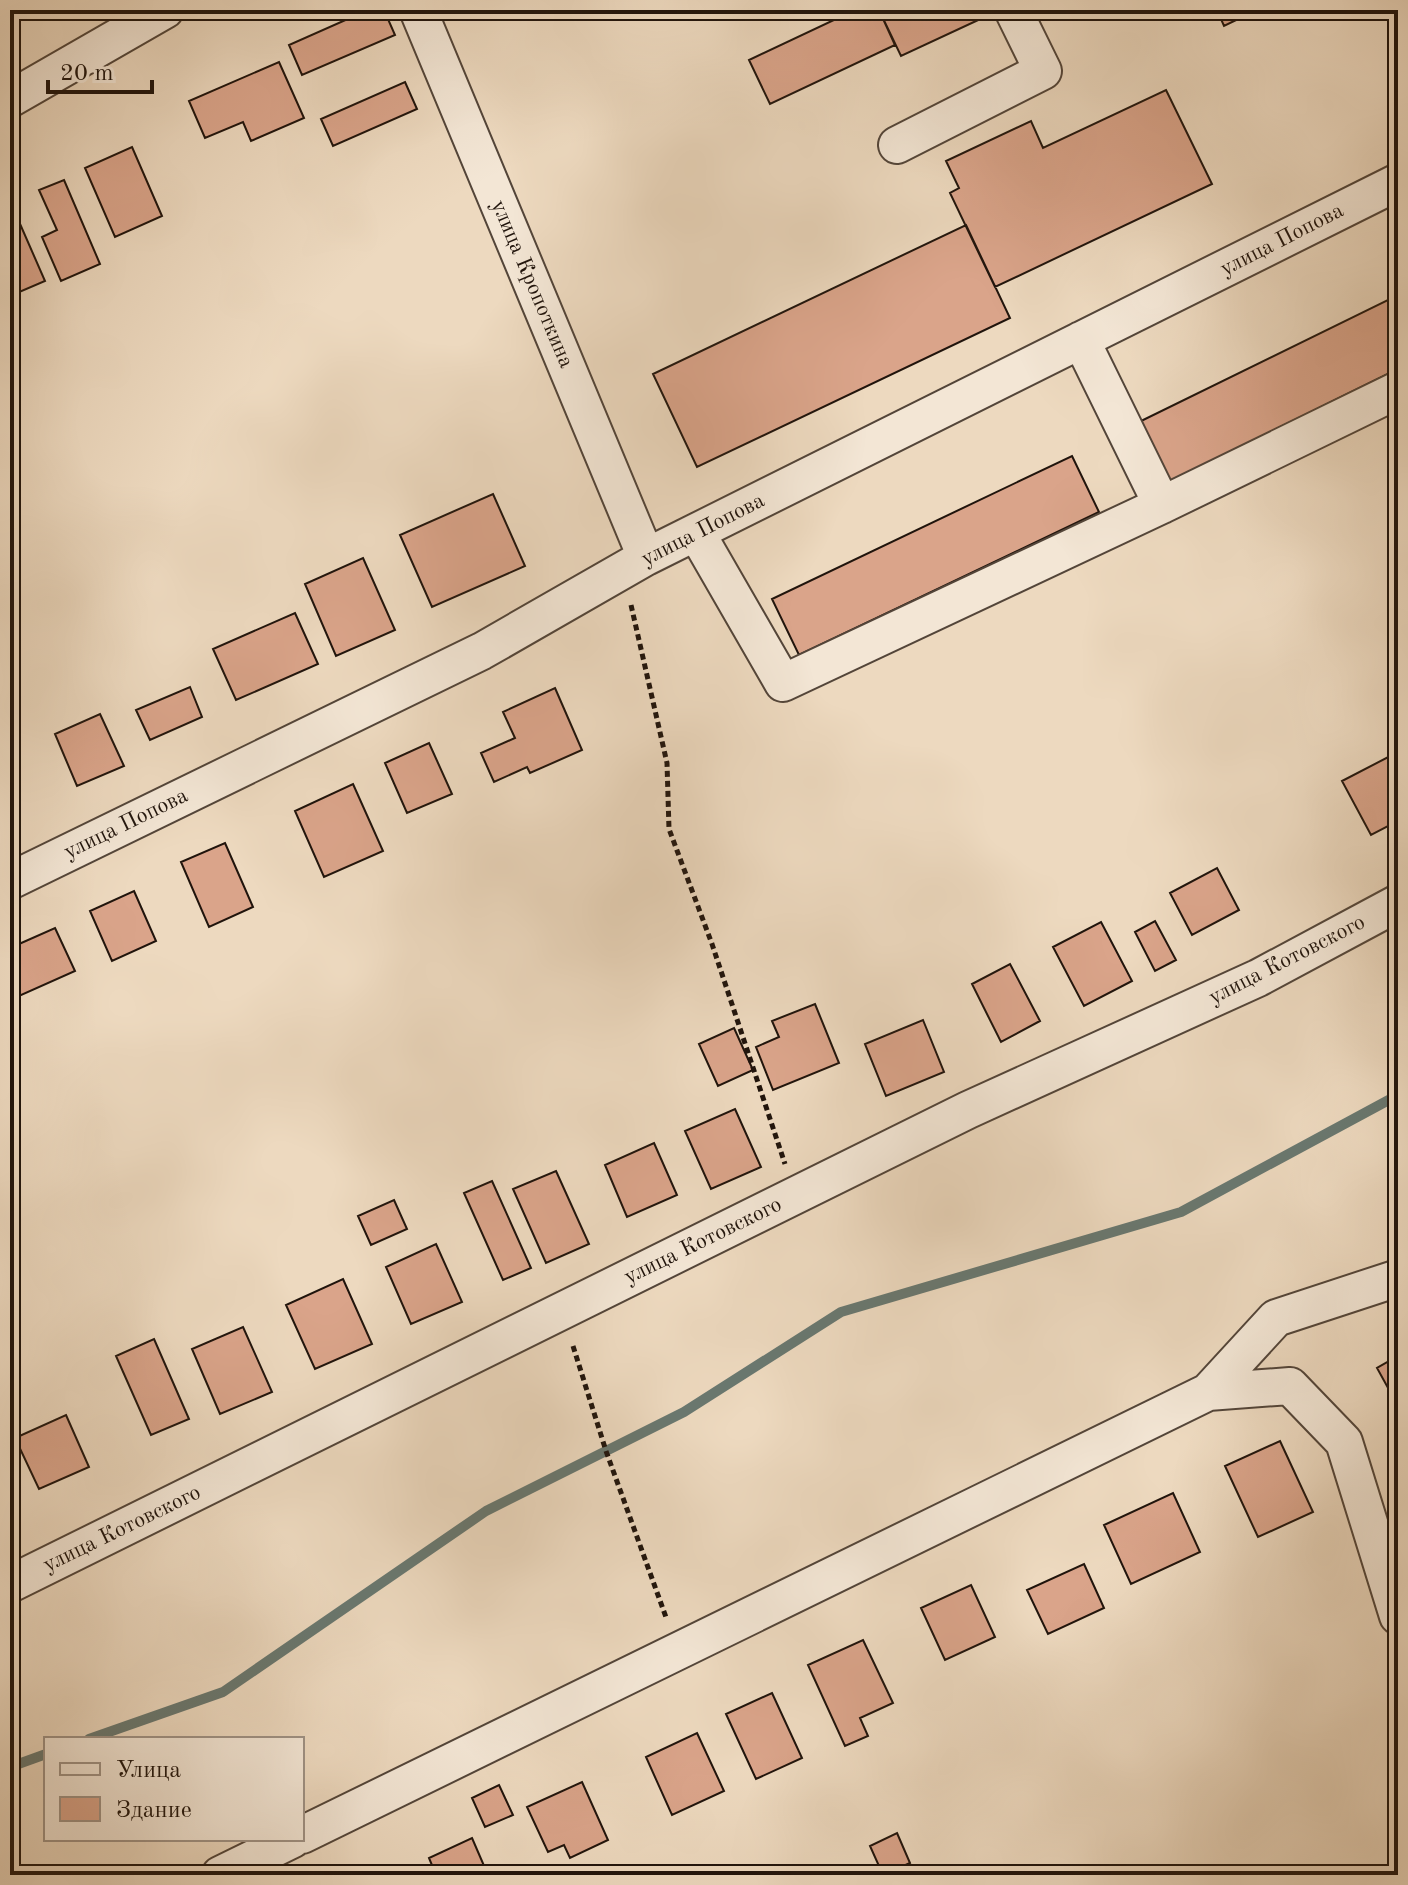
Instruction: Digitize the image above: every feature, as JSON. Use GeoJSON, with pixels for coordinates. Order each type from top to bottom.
{"type":"FeatureCollection","features":[{"type":"Feature","properties":{"kind":"street"},"geometry":{"type":"LineString","coordinates":[[10,99],[165,10]]}},
{"type":"Feature","properties":{"kind":"street","name":"улица Кропоткина"},"geometry":{"type":"LineString","coordinates":[[418,10],[635,564]]}},
{"type":"Feature","properties":{"kind":"street"},"geometry":{"type":"LineString","coordinates":[[897,145],[1043,71],[1013,10]]}},
{"type":"Feature","properties":{"kind":"street","name":"улица Попова"},"geometry":{"type":"LineString","coordinates":[[10,881],[482,651],[696,532],[1398,182]]}},
{"type":"Feature","properties":{"kind":"street"},"geometry":{"type":"LineString","coordinates":[[1081,340],[1162,505]]}},
{"type":"Feature","properties":{"kind":"street"},"geometry":{"type":"LineString","coordinates":[[696,532],[783,683],[1398,390]]}},
{"type":"Feature","properties":{"kind":"street","name":"улица Котовского"},"geometry":{"type":"LineString","coordinates":[[10,1584],[968,1110],[1258,978],[1398,903]]}},
{"type":"Feature","properties":{"kind":"street"},"geometry":{"type":"LineString","coordinates":[[304,1834],[1208,1392],[1276,1318],[1398,1278]]}},
{"type":"Feature","properties":{"kind":"street"},"geometry":{"type":"LineString","coordinates":[[1208,1392],[1290,1386],[1344,1442],[1398,1616]]}},
{"type":"Feature","properties":{"kind":"street"},"geometry":{"type":"LineString","coordinates":[[220,1875],[289,1841]]}},
{"type":"Feature","properties":{"kind":"path"},"geometry":{"type":"LineString","coordinates":[[635,564],[667,763],[669,829],[712,944],[796,1195]]}},
{"type":"Feature","properties":{"kind":"path"},"geometry":{"type":"LineString","coordinates":[[562,1311],[606,1451],[678,1651]]}},
{"type":"Feature","properties":{"kind":"building"},"geometry":{"type":"Polygon","coordinates":[[[368,10],[384,10],[395,35],[302,75],[289,45],[368,10]]]}},
{"type":"Feature","properties":{"kind":"building"},"geometry":{"type":"Polygon","coordinates":[[[855,10],[879,10],[895,45],[770,104],[749,60],[855,10]]]}},
{"type":"Feature","properties":{"kind":"building"},"geometry":{"type":"Polygon","coordinates":[[[879,10],[986,10],[989,15],[901,56],[879,10]]]}},
{"type":"Feature","properties":{"kind":"building"},"geometry":{"type":"Polygon","coordinates":[[[1217,10],[1257,10],[1224,26],[1217,10]]]}},
{"type":"Feature","properties":{"kind":"building"},"geometry":{"type":"Polygon","coordinates":[[[279,62],[304,118],[251,141],[243,122],[205,138],[189,101],[279,62]]]}},
{"type":"Feature","properties":{"kind":"building"},"geometry":{"type":"Polygon","coordinates":[[[405,82],[417,109],[333,146],[321,119],[405,82]]]}},
{"type":"Feature","properties":{"kind":"building"},"geometry":{"type":"Polygon","coordinates":[[[1166,90],[1212,184],[995,287],[950,193],[959,188],[946,161],[1031,121],[1043,148],[1166,90]]]}},
{"type":"Feature","properties":{"kind":"building"},"geometry":{"type":"Polygon","coordinates":[[[132,147],[162,216],[115,237],[85,168],[132,147]]]}},
{"type":"Feature","properties":{"kind":"building"},"geometry":{"type":"Polygon","coordinates":[[[64,180],[100,264],[61,281],[42,237],[57,230],[39,190],[64,180]]]}},
{"type":"Feature","properties":{"kind":"building"},"geometry":{"type":"Polygon","coordinates":[[[17,217],[45,281],[10,296],[10,220],[17,217]]]}},
{"type":"Feature","properties":{"kind":"building"},"geometry":{"type":"Polygon","coordinates":[[[966,225],[1010,318],[697,467],[653,374],[966,225]]]}},
{"type":"Feature","properties":{"kind":"building"},"geometry":{"type":"Polygon","coordinates":[[[1398,295],[1398,369],[1169,482],[1139,422],[1398,295]]]}},
{"type":"Feature","properties":{"kind":"building"},"geometry":{"type":"Polygon","coordinates":[[[1072,456],[1099,512],[799,655],[772,599],[1072,456]]]}},
{"type":"Feature","properties":{"kind":"building"},"geometry":{"type":"Polygon","coordinates":[[[493,494],[525,566],[432,607],[400,535],[493,494]]]}},
{"type":"Feature","properties":{"kind":"building"},"geometry":{"type":"Polygon","coordinates":[[[363,558],[395,630],[336,656],[305,584],[363,558]]]}},
{"type":"Feature","properties":{"kind":"building"},"geometry":{"type":"Polygon","coordinates":[[[295,613],[318,664],[236,700],[213,649],[295,613]]]}},
{"type":"Feature","properties":{"kind":"building"},"geometry":{"type":"Polygon","coordinates":[[[190,687],[202,717],[150,740],[136,710],[190,687]]]}},
{"type":"Feature","properties":{"kind":"building"},"geometry":{"type":"Polygon","coordinates":[[[555,688],[582,750],[530,773],[527,767],[494,782],[481,753],[515,738],[503,712],[555,688]]]}},
{"type":"Feature","properties":{"kind":"building"},"geometry":{"type":"Polygon","coordinates":[[[100,714],[124,766],[77,786],[55,734],[100,714]]]}},
{"type":"Feature","properties":{"kind":"building"},"geometry":{"type":"Polygon","coordinates":[[[429,743],[452,794],[407,813],[385,763],[429,743]]]}},
{"type":"Feature","properties":{"kind":"building"},"geometry":{"type":"Polygon","coordinates":[[[1398,752],[1398,821],[1371,835],[1342,781],[1398,752]]]}},
{"type":"Feature","properties":{"kind":"building"},"geometry":{"type":"Polygon","coordinates":[[[353,784],[383,851],[324,877],[295,811],[353,784]]]}},
{"type":"Feature","properties":{"kind":"building"},"geometry":{"type":"Polygon","coordinates":[[[225,843],[253,907],[209,927],[181,862],[225,843]]]}},
{"type":"Feature","properties":{"kind":"building"},"geometry":{"type":"Polygon","coordinates":[[[1217,868],[1239,910],[1192,935],[1170,893],[1217,868]]]}},
{"type":"Feature","properties":{"kind":"building"},"geometry":{"type":"Polygon","coordinates":[[[134,891],[156,941],[112,961],[90,911],[134,891]]]}},
{"type":"Feature","properties":{"kind":"building"},"geometry":{"type":"Polygon","coordinates":[[[1155,921],[1176,960],[1155,971],[1135,932],[1155,921]]]}},
{"type":"Feature","properties":{"kind":"building"},"geometry":{"type":"Polygon","coordinates":[[[1101,922],[1132,981],[1084,1006],[1053,947],[1101,922]]]}},
{"type":"Feature","properties":{"kind":"building"},"geometry":{"type":"Polygon","coordinates":[[[55,928],[75,971],[19,996],[10,976],[10,948],[55,928]]]}},
{"type":"Feature","properties":{"kind":"building"},"geometry":{"type":"Polygon","coordinates":[[[1010,964],[1040,1021],[1001,1042],[972,984],[1010,964]]]}},
{"type":"Feature","properties":{"kind":"building"},"geometry":{"type":"Polygon","coordinates":[[[815,1004],[839,1063],[773,1090],[756,1047],[779,1037],[772,1021],[815,1004]]]}},
{"type":"Feature","properties":{"kind":"building"},"geometry":{"type":"Polygon","coordinates":[[[923,1020],[944,1072],[886,1096],[865,1044],[923,1020]]]}},
{"type":"Feature","properties":{"kind":"building"},"geometry":{"type":"Polygon","coordinates":[[[734,1028],[753,1070],[718,1086],[699,1044],[734,1028]]]}},
{"type":"Feature","properties":{"kind":"building"},"geometry":{"type":"Polygon","coordinates":[[[735,1109],[761,1167],[711,1189],[685,1131],[735,1109]]]}},
{"type":"Feature","properties":{"kind":"building"},"geometry":{"type":"Polygon","coordinates":[[[654,1143],[677,1195],[627,1217],[605,1165],[654,1143]]]}},
{"type":"Feature","properties":{"kind":"building"},"geometry":{"type":"Polygon","coordinates":[[[556,1171],[589,1244],[546,1263],[513,1189],[556,1171]]]}},
{"type":"Feature","properties":{"kind":"building"},"geometry":{"type":"Polygon","coordinates":[[[492,1181],[531,1268],[503,1280],[464,1193],[492,1181]]]}},
{"type":"Feature","properties":{"kind":"building"},"geometry":{"type":"Polygon","coordinates":[[[394,1200],[407,1229],[371,1245],[358,1216],[394,1200]]]}},
{"type":"Feature","properties":{"kind":"building"},"geometry":{"type":"Polygon","coordinates":[[[436,1244],[462,1302],[411,1324],[386,1267],[436,1244]]]}},
{"type":"Feature","properties":{"kind":"building"},"geometry":{"type":"Polygon","coordinates":[[[343,1279],[372,1344],[315,1369],[286,1305],[343,1279]]]}},
{"type":"Feature","properties":{"kind":"building"},"geometry":{"type":"Polygon","coordinates":[[[243,1327],[272,1392],[220,1414],[192,1349],[243,1327]]]}},
{"type":"Feature","properties":{"kind":"building"},"geometry":{"type":"Polygon","coordinates":[[[154,1339],[189,1419],[151,1435],[116,1356],[154,1339]]]}},
{"type":"Feature","properties":{"kind":"building"},"geometry":{"type":"Polygon","coordinates":[[[1398,1356],[1398,1406],[1377,1368],[1398,1356]]]}},
{"type":"Feature","properties":{"kind":"building"},"geometry":{"type":"Polygon","coordinates":[[[66,1415],[89,1467],[39,1489],[15,1438],[66,1415]]]}},
{"type":"Feature","properties":{"kind":"building"},"geometry":{"type":"Polygon","coordinates":[[[1280,1441],[1313,1512],[1258,1537],[1225,1466],[1280,1441]]]}},
{"type":"Feature","properties":{"kind":"building"},"geometry":{"type":"Polygon","coordinates":[[[1173,1493],[1200,1552],[1131,1584],[1104,1525],[1173,1493]]]}},
{"type":"Feature","properties":{"kind":"building"},"geometry":{"type":"Polygon","coordinates":[[[1084,1564],[1104,1608],[1048,1634],[1027,1590],[1084,1564]]]}},
{"type":"Feature","properties":{"kind":"building"},"geometry":{"type":"Polygon","coordinates":[[[971,1585],[995,1637],[945,1660],[921,1608],[971,1585]]]}},
{"type":"Feature","properties":{"kind":"building"},"geometry":{"type":"Polygon","coordinates":[[[863,1640],[893,1703],[860,1718],[868,1736],[845,1746],[808,1665],[863,1640]]]}},
{"type":"Feature","properties":{"kind":"building"},"geometry":{"type":"Polygon","coordinates":[[[772,1693],[802,1758],[756,1779],[726,1714],[772,1693]]]}},
{"type":"Feature","properties":{"kind":"building"},"geometry":{"type":"Polygon","coordinates":[[[697,1733],[724,1791],[672,1815],[646,1757],[697,1733]]]}},
{"type":"Feature","properties":{"kind":"building"},"geometry":{"type":"Polygon","coordinates":[[[582,1782],[608,1840],[570,1858],[564,1845],[548,1852],[527,1807],[582,1782]]]}},
{"type":"Feature","properties":{"kind":"building"},"geometry":{"type":"Polygon","coordinates":[[[499,1785],[513,1815],[485,1827],[472,1798],[499,1785]]]}},
{"type":"Feature","properties":{"kind":"building"},"geometry":{"type":"Polygon","coordinates":[[[897,1833],[910,1863],[883,1875],[870,1846],[897,1833]]]}},
{"type":"Feature","properties":{"kind":"building"},"geometry":{"type":"Polygon","coordinates":[[[472,1838],[488,1875],[436,1875],[429,1858],[472,1838]]]}},
{"type":"Feature","properties":{"kind":"waterway"},"geometry":{"type":"LineString","coordinates":[[95,1737],[223,1692],[486,1511],[684,1412],[841,1312],[1181,1212],[1398,1095]]}},
{"type":"Feature","properties":{"kind":"waterway"},"geometry":{"type":"LineString","coordinates":[[10,1767],[44,1755]]}}]}
